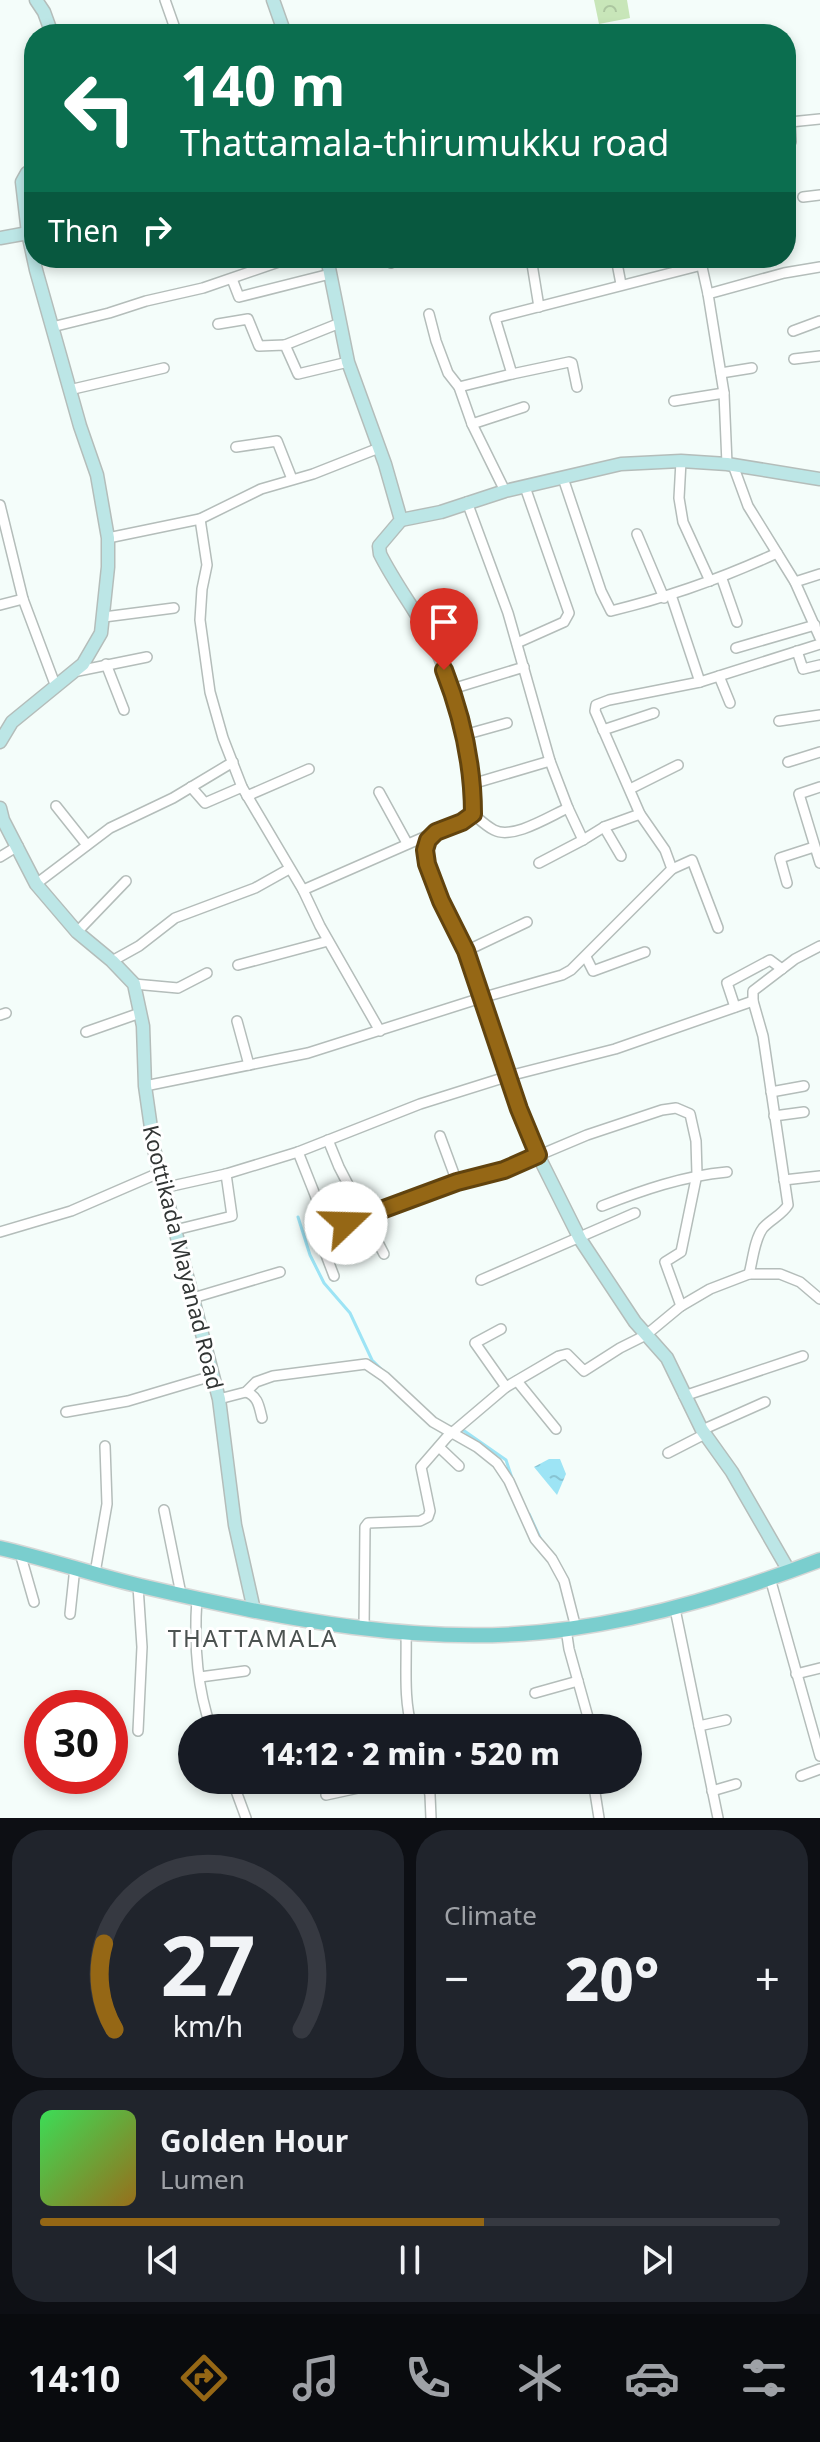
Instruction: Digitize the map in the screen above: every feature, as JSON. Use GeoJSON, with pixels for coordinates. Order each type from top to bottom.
{"type":"FeatureCollection","features":[{"type":"Feature","properties":{"kind":"main road"},"geometry":{"type":"LineString","coordinates":[[0,1548],[138,1586],[254,1610],[364,1629],[467,1634],[571,1629],[675,1609],[820,1560]]}},
{"type":"Feature","properties":{"kind":"street"},"geometry":{"type":"LineString","coordinates":[[36,0],[48,24]]}},
{"type":"Feature","properties":{"kind":"street"},"geometry":{"type":"LineString","coordinates":[[165,0],[173,24]]}},
{"type":"Feature","properties":{"kind":"street"},"geometry":{"type":"LineString","coordinates":[[273,0],[281,24]]}},
{"type":"Feature","properties":{"kind":"street"},"geometry":{"type":"LineString","coordinates":[[796,121],[820,119]]}},
{"type":"Feature","properties":{"kind":"street"},"geometry":{"type":"LineString","coordinates":[[24,178],[24,199]]}},
{"type":"Feature","properties":{"kind":"street"},"geometry":{"type":"LineString","coordinates":[[803,197],[820,195]]}},
{"type":"Feature","properties":{"kind":"street"},"geometry":{"type":"LineString","coordinates":[[0,238],[24,234]]}},
{"type":"Feature","properties":{"kind":"street"},"geometry":{"type":"LineString","coordinates":[[708,294],[784,273],[820,267]]}},
{"type":"Feature","properties":{"kind":"street"},"geometry":{"type":"LineString","coordinates":[[0,742],[12,722],[83,664],[101,633],[104,617],[108,538],[97,475],[69,390],[37,268]]}},
{"type":"Feature","properties":{"kind":"street"},"geometry":{"type":"LineString","coordinates":[[52,327],[262,268]]}},
{"type":"Feature","properties":{"kind":"street"},"geometry":{"type":"LineString","coordinates":[[329,268],[348,362],[401,520]]}},
{"type":"Feature","properties":{"kind":"street"},"geometry":{"type":"LineString","coordinates":[[533,268],[539,307]]}},
{"type":"Feature","properties":{"kind":"street"},"geometry":{"type":"LineString","coordinates":[[618,268],[621,284]]}},
{"type":"Feature","properties":{"kind":"street"},"geometry":{"type":"LineString","coordinates":[[512,374],[495,318],[677,268]]}},
{"type":"Feature","properties":{"kind":"street"},"geometry":{"type":"LineString","coordinates":[[672,869],[665,850],[640,814],[595,711],[596,705],[700,682],[820,641],[795,582],[748,506],[730,464],[724,393],[702,268]]}},
{"type":"Feature","properties":{"kind":"street"},"geometry":{"type":"LineString","coordinates":[[232,279],[239,297],[330,274]]}},
{"type":"Feature","properties":{"kind":"street"},"geometry":{"type":"LineString","coordinates":[[429,314],[448,373],[459,387],[472,424],[505,491]]}},
{"type":"Feature","properties":{"kind":"street"},"geometry":{"type":"LineString","coordinates":[[218,324],[248,319],[259,346],[285,345],[340,323]]}},
{"type":"Feature","properties":{"kind":"street"},"geometry":{"type":"LineString","coordinates":[[793,331],[820,321]]}},
{"type":"Feature","properties":{"kind":"street"},"geometry":{"type":"LineString","coordinates":[[285,345],[298,374],[348,362]]}},
{"type":"Feature","properties":{"kind":"street"},"geometry":{"type":"LineString","coordinates":[[794,359],[820,356]]}},
{"type":"Feature","properties":{"kind":"street"},"geometry":{"type":"LineString","coordinates":[[459,387],[572,363],[577,387]]}},
{"type":"Feature","properties":{"kind":"street"},"geometry":{"type":"LineString","coordinates":[[69,390],[164,368]]}},
{"type":"Feature","properties":{"kind":"street"},"geometry":{"type":"LineString","coordinates":[[721,373],[752,368]]}},
{"type":"Feature","properties":{"kind":"street"},"geometry":{"type":"LineString","coordinates":[[674,401],[724,393]]}},
{"type":"Feature","properties":{"kind":"street"},"geometry":{"type":"LineString","coordinates":[[472,424],[524,407]]}},
{"type":"Feature","properties":{"kind":"street"},"geometry":{"type":"LineString","coordinates":[[236,447],[277,441],[292,479]]}},
{"type":"Feature","properties":{"kind":"street"},"geometry":{"type":"LineString","coordinates":[[108,538],[200,519],[261,489],[313,474],[379,448]]}},
{"type":"Feature","properties":{"kind":"street"},"geometry":{"type":"LineString","coordinates":[[681,461],[679,498],[683,522],[710,581]]}},
{"type":"Feature","properties":{"kind":"street"},"geometry":{"type":"LineString","coordinates":[[473,814],[472,784],[464,735],[452,689],[437,651],[380,554],[379,546],[401,520],[441,512],[505,491],[621,464],[681,461],[730,464],[820,479]]}},
{"type":"Feature","properties":{"kind":"street"},"geometry":{"type":"LineString","coordinates":[[563,478],[601,591],[611,611],[722,579],[777,553]]}},
{"type":"Feature","properties":{"kind":"street"},"geometry":{"type":"LineString","coordinates":[[517,643],[564,622],[569,613],[525,487]]}},
{"type":"Feature","properties":{"kind":"street"},"geometry":{"type":"LineString","coordinates":[[467,502],[508,613],[550,761],[583,840]]}},
{"type":"Feature","properties":{"kind":"street"},"geometry":{"type":"LineString","coordinates":[[0,505],[23,599],[56,687]]}},
{"type":"Feature","properties":{"kind":"street"},"geometry":{"type":"LineString","coordinates":[[200,519],[207,565],[200,620],[210,692],[223,738],[244,791],[303,890],[328,941],[380,1031]]}},
{"type":"Feature","properties":{"kind":"street"},"geometry":{"type":"LineString","coordinates":[[637,534],[668,596],[700,682]]}},
{"type":"Feature","properties":{"kind":"street"},"geometry":{"type":"LineString","coordinates":[[795,582],[820,574]]}},
{"type":"Feature","properties":{"kind":"street"},"geometry":{"type":"LineString","coordinates":[[722,579],[737,622]]}},
{"type":"Feature","properties":{"kind":"street"},"geometry":{"type":"LineString","coordinates":[[0,605],[23,599]]}},
{"type":"Feature","properties":{"kind":"street"},"geometry":{"type":"LineString","coordinates":[[104,617],[174,608]]}},
{"type":"Feature","properties":{"kind":"street"},"geometry":{"type":"LineString","coordinates":[[736,648],[815,625]]}},
{"type":"Feature","properties":{"kind":"street"},"geometry":{"type":"LineString","coordinates":[[797,651],[803,669],[820,665]]}},
{"type":"Feature","properties":{"kind":"street"},"geometry":{"type":"LineString","coordinates":[[74,672],[147,657]]}},
{"type":"Feature","properties":{"kind":"street"},"geometry":{"type":"LineString","coordinates":[[106,664],[124,710]]}},
{"type":"Feature","properties":{"kind":"street"},"geometry":{"type":"LineString","coordinates":[[452,689],[524,667]]}},
{"type":"Feature","properties":{"kind":"street"},"geometry":{"type":"LineString","coordinates":[[719,676],[730,703]]}},
{"type":"Feature","properties":{"kind":"street"},"geometry":{"type":"LineString","coordinates":[[603,730],[654,713]]}},
{"type":"Feature","properties":{"kind":"street"},"geometry":{"type":"LineString","coordinates":[[779,721],[820,715]]}},
{"type":"Feature","properties":{"kind":"street"},"geometry":{"type":"LineString","coordinates":[[464,735],[507,723]]}},
{"type":"Feature","properties":{"kind":"street"},"geometry":{"type":"LineString","coordinates":[[788,762],[820,752]]}},
{"type":"Feature","properties":{"kind":"street"},"geometry":{"type":"LineString","coordinates":[[472,784],[550,761]]}},
{"type":"Feature","properties":{"kind":"street"},"geometry":{"type":"LineString","coordinates":[[36,884],[110,828],[233,762]]}},
{"type":"Feature","properties":{"kind":"street"},"geometry":{"type":"LineString","coordinates":[[630,789],[678,765]]}},
{"type":"Feature","properties":{"kind":"street"},"geometry":{"type":"LineString","coordinates":[[191,787],[205,803],[309,769]]}},
{"type":"Feature","properties":{"kind":"street"},"geometry":{"type":"LineString","coordinates":[[820,787],[799,794],[820,863]]}},
{"type":"Feature","properties":{"kind":"street"},"geometry":{"type":"LineString","coordinates":[[379,792],[407,843]]}},
{"type":"Feature","properties":{"kind":"street"},"geometry":{"type":"LineString","coordinates":[[56,806],[87,845]]}},
{"type":"Feature","properties":{"kind":"street"},"geometry":{"type":"LineString","coordinates":[[0,808],[36,884],[77,932],[134,984],[178,988],[207,973]]}},
{"type":"Feature","properties":{"kind":"street"},"geometry":{"type":"LineString","coordinates":[[473,814],[495,831],[504,833],[516,832],[568,808]]}},
{"type":"Feature","properties":{"kind":"street"},"geometry":{"type":"LineString","coordinates":[[303,890],[462,822],[473,814]]}},
{"type":"Feature","properties":{"kind":"street"},"geometry":{"type":"LineString","coordinates":[[539,863],[604,827],[640,814]]}},
{"type":"Feature","properties":{"kind":"street"},"geometry":{"type":"LineString","coordinates":[[604,827],[621,856]]}},
{"type":"Feature","properties":{"kind":"street"},"geometry":{"type":"LineString","coordinates":[[436,832],[428,840],[425,850],[427,864],[466,951],[519,1109],[538,1155],[580,1239],[635,1322],[667,1358],[703,1432],[732,1472],[789,1571]]}},
{"type":"Feature","properties":{"kind":"street"},"geometry":{"type":"LineString","coordinates":[[0,857],[18,846]]}},
{"type":"Feature","properties":{"kind":"street"},"geometry":{"type":"LineString","coordinates":[[787,883],[780,858],[814,847]]}},
{"type":"Feature","properties":{"kind":"street"},"geometry":{"type":"LineString","coordinates":[[145,1086],[308,1053],[562,975],[579,964],[672,869],[692,860],[718,928]]}},
{"type":"Feature","properties":{"kind":"street"},"geometry":{"type":"LineString","coordinates":[[112,961],[139,946],[175,918],[255,888],[289,869]]}},
{"type":"Feature","properties":{"kind":"street"},"geometry":{"type":"LineString","coordinates":[[77,932],[126,881]]}},
{"type":"Feature","properties":{"kind":"street"},"geometry":{"type":"LineString","coordinates":[[466,951],[527,922]]}},
{"type":"Feature","properties":{"kind":"street"},"geometry":{"type":"LineString","coordinates":[[238,965],[328,941]]}},
{"type":"Feature","properties":{"kind":"street"},"geometry":{"type":"LineString","coordinates":[[749,1274],[760,1234],[788,1205],[763,1036],[753,991],[820,946]]}},
{"type":"Feature","properties":{"kind":"street"},"geometry":{"type":"LineString","coordinates":[[586,957],[593,971],[645,952]]}},
{"type":"Feature","properties":{"kind":"street"},"geometry":{"type":"LineString","coordinates":[[735,1007],[727,983],[770,960],[782,969]]}},
{"type":"Feature","properties":{"kind":"street","name":"Koottikada Mayanad Road"},"geometry":{"type":"LineString","coordinates":[[134,984],[143,1026],[145,1086],[154,1149],[219,1399],[235,1525],[254,1610]]}},
{"type":"Feature","properties":{"kind":"street"},"geometry":{"type":"LineString","coordinates":[[163,1188],[226,1174],[298,1152],[420,1104],[509,1076],[615,1049],[753,1001]]}},
{"type":"Feature","properties":{"kind":"street"},"geometry":{"type":"LineString","coordinates":[[86,1032],[140,1013]]}},
{"type":"Feature","properties":{"kind":"street"},"geometry":{"type":"LineString","coordinates":[[237,1021],[249,1065]]}},
{"type":"Feature","properties":{"kind":"street"},"geometry":{"type":"LineString","coordinates":[[771,1092],[804,1086]]}},
{"type":"Feature","properties":{"kind":"street"},"geometry":{"type":"LineString","coordinates":[[334,1276],[318,1234],[457,1182],[504,1170],[587,1135],[676,1108],[690,1114],[696,1141],[697,1174],[681,1252],[665,1262],[681,1306]]}},
{"type":"Feature","properties":{"kind":"street"},"geometry":{"type":"LineString","coordinates":[[774,1116],[804,1112]]}},
{"type":"Feature","properties":{"kind":"street"},"geometry":{"type":"LineString","coordinates":[[440,1136],[457,1182]]}},
{"type":"Feature","properties":{"kind":"street"},"geometry":{"type":"LineString","coordinates":[[328,1140],[363,1217],[384,1254]]}},
{"type":"Feature","properties":{"kind":"street"},"geometry":{"type":"LineString","coordinates":[[298,1152],[329,1230]]}},
{"type":"Feature","properties":{"kind":"street"},"geometry":{"type":"LineString","coordinates":[[0,1232],[71,1211],[161,1172]]}},
{"type":"Feature","properties":{"kind":"street"},"geometry":{"type":"LineString","coordinates":[[602,1206],[697,1174],[727,1172]]}},
{"type":"Feature","properties":{"kind":"street"},"geometry":{"type":"LineString","coordinates":[[175,1230],[232,1216],[226,1174]]}},
{"type":"Feature","properties":{"kind":"street"},"geometry":{"type":"LineString","coordinates":[[784,1180],[820,1176]]}},
{"type":"Feature","properties":{"kind":"street"},"geometry":{"type":"LineString","coordinates":[[481,1280],[635,1213]]}},
{"type":"Feature","properties":{"kind":"street"},"geometry":{"type":"LineString","coordinates":[[193,1298],[280,1272]]}},
{"type":"Feature","properties":{"kind":"street"},"geometry":{"type":"LineString","coordinates":[[364,1629],[365,1527],[368,1523],[420,1521],[428,1517],[430,1511],[421,1467],[453,1433],[506,1387],[567,1354],[584,1371],[646,1335],[681,1306],[710,1289],[749,1274],[780,1274],[800,1282],[820,1299]]}},
{"type":"Feature","properties":{"kind":"street"},"geometry":{"type":"LineString","coordinates":[[501,1329],[475,1343],[506,1387]]}},
{"type":"Feature","properties":{"kind":"street"},"geometry":{"type":"LineString","coordinates":[[684,1396],[803,1356]]}},
{"type":"Feature","properties":{"kind":"street"},"geometry":{"type":"LineString","coordinates":[[219,1399],[246,1392],[256,1382],[273,1376],[366,1364],[385,1377],[433,1422],[492,1456],[503,1472],[535,1539],[552,1559],[564,1581],[571,1629],[569,1649],[587,1714]]}},
{"type":"Feature","properties":{"kind":"street"},"geometry":{"type":"LineString","coordinates":[[66,1412],[128,1401],[212,1376]]}},
{"type":"Feature","properties":{"kind":"street"},"geometry":{"type":"LineString","coordinates":[[517,1381],[556,1429]]}},
{"type":"Feature","properties":{"kind":"street"},"geometry":{"type":"LineString","coordinates":[[246,1392],[257,1399],[262,1418]]}},
{"type":"Feature","properties":{"kind":"street"},"geometry":{"type":"LineString","coordinates":[[668,1453],[765,1402]]}},
{"type":"Feature","properties":{"kind":"street"},"geometry":{"type":"LineString","coordinates":[[95,1573],[107,1504],[105,1446]]}},
{"type":"Feature","properties":{"kind":"street"},"geometry":{"type":"LineString","coordinates":[[439,1447],[459,1466]]}},
{"type":"Feature","properties":{"kind":"street"},"geometry":{"type":"LineString","coordinates":[[164,1510],[181,1594]]}},
{"type":"Feature","properties":{"kind":"street"},"geometry":{"type":"LineString","coordinates":[[20,1553],[34,1602]]}},
{"type":"Feature","properties":{"kind":"street"},"geometry":{"type":"LineString","coordinates":[[70,1614],[75,1567]]}},
{"type":"Feature","properties":{"kind":"street"},"geometry":{"type":"LineString","coordinates":[[770,1578],[820,1756]]}},
{"type":"Feature","properties":{"kind":"street"},"geometry":{"type":"LineString","coordinates":[[138,1586],[142,1647],[138,1731]]}},
{"type":"Feature","properties":{"kind":"street"},"geometry":{"type":"LineString","coordinates":[[197,1598],[195,1620],[207,1714]]}},
{"type":"Feature","properties":{"kind":"street"},"geometry":{"type":"LineString","coordinates":[[675,1609],[718,1818]]}},
{"type":"Feature","properties":{"kind":"street"},"geometry":{"type":"LineString","coordinates":[[406,1633],[409,1714]]}},
{"type":"Feature","properties":{"kind":"street"},"geometry":{"type":"LineString","coordinates":[[796,1674],[820,1668]]}},
{"type":"Feature","properties":{"kind":"street"},"geometry":{"type":"LineString","coordinates":[[200,1677],[245,1671]]}},
{"type":"Feature","properties":{"kind":"street"},"geometry":{"type":"LineString","coordinates":[[535,1693],[578,1681]]}},
{"type":"Feature","properties":{"kind":"street"},"geometry":{"type":"LineString","coordinates":[[699,1726],[726,1720]]}},
{"type":"Feature","properties":{"kind":"street"},"geometry":{"type":"LineString","coordinates":[[801,1776],[820,1769]]}},
{"type":"Feature","properties":{"kind":"street"},"geometry":{"type":"LineString","coordinates":[[712,1791],[736,1784]]}},
{"type":"Feature","properties":{"kind":"street"},"geometry":{"type":"LineString","coordinates":[[238,1794],[246,1818]]}},
{"type":"Feature","properties":{"kind":"street"},"geometry":{"type":"LineString","coordinates":[[326,1795],[331,1794]]}},
{"type":"Feature","properties":{"kind":"street"},"geometry":{"type":"LineString","coordinates":[[430,1794],[431,1818]]}},
{"type":"Feature","properties":{"kind":"street"},"geometry":{"type":"LineString","coordinates":[[595,1794],[599,1818]]}},
{"type":"Feature","properties":{"kind":"green space"},"geometry":{"type":"Polygon","coordinates":[[[594,0],[627,0],[630,18],[599,24],[594,0]]]}},
{"type":"Feature","properties":{"kind":"water"},"geometry":{"type":"Polygon","coordinates":[[[549,1459],[560,1459],[566,1474],[557,1495],[534,1467],[549,1459]]]}},
{"type":"Feature","properties":{"kind":"waterway"},"geometry":{"type":"LineString","coordinates":[[298,1217],[310,1255],[324,1283],[350,1313],[372,1360],[382,1370]]}},
{"type":"Feature","properties":{"kind":"waterway"},"geometry":{"type":"LineString","coordinates":[[463,1430],[506,1460],[512,1478]]}},
{"type":"Feature","properties":{"kind":"waterway"},"geometry":{"type":"LineString","coordinates":[[529,1514],[541,1540]]}},
{"type":"Feature","properties":{"kind":"district","name":"THATTAMALA"},"geometry":{"type":"Point","coordinates":[253,1637]}},
{"type":"Feature","properties":{"kind":"route"},"geometry":{"type":"LineString","coordinates":[[346,1223],[457,1182],[504,1170],[538,1155],[519,1109],[466,951],[427,864],[425,850],[428,840],[436,832],[473,814],[472,784],[464,735],[444,670]]}}]}
